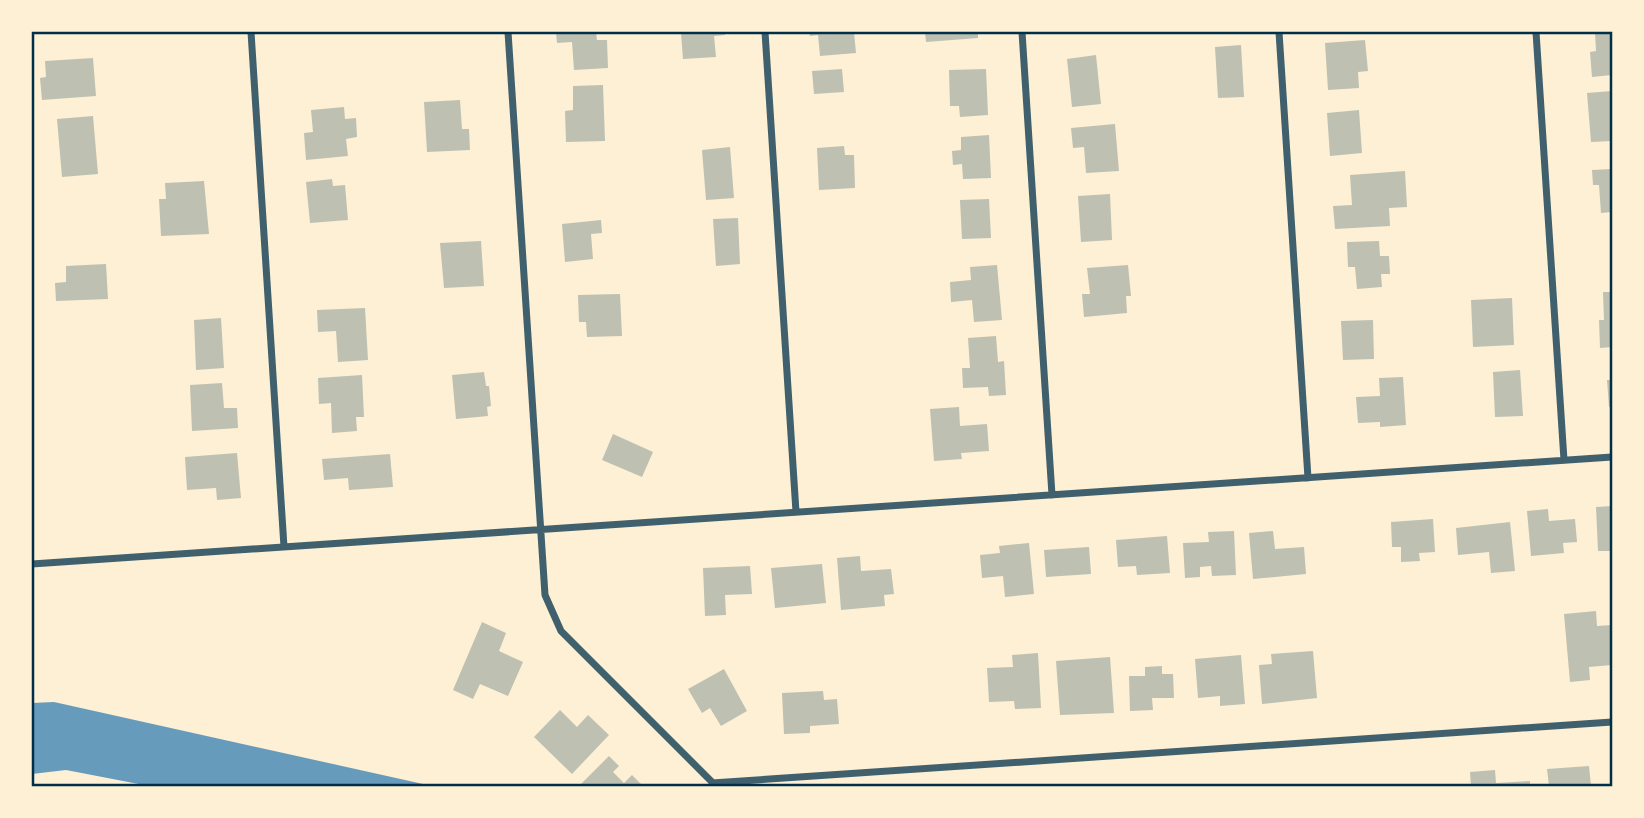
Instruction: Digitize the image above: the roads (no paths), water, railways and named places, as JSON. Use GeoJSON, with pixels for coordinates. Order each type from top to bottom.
{"type":"FeatureCollection","features":[{"type":"Feature","properties":{"kind":"street"},"geometry":{"type":"LineString","coordinates":[[250,32],[284,547]]}},
{"type":"Feature","properties":{"kind":"street"},"geometry":{"type":"LineString","coordinates":[[508,32],[545,595],[561,631],[714,785],[1612,722]]}},
{"type":"Feature","properties":{"kind":"street"},"geometry":{"type":"LineString","coordinates":[[765,32],[796,512]]}},
{"type":"Feature","properties":{"kind":"street"},"geometry":{"type":"LineString","coordinates":[[1022,32],[1052,495]]}},
{"type":"Feature","properties":{"kind":"street"},"geometry":{"type":"LineString","coordinates":[[1279,32],[1308,478]]}},
{"type":"Feature","properties":{"kind":"street"},"geometry":{"type":"LineString","coordinates":[[1536,32],[1564,460]]}},
{"type":"Feature","properties":{"kind":"street"},"geometry":{"type":"LineString","coordinates":[[32,564],[1612,457]]}},
{"type":"Feature","properties":{"kind":"water"},"geometry":{"type":"Polygon","coordinates":[[[54,702],[432,786],[149,786],[66,770],[32,774],[32,703],[54,702]]]}}]}
